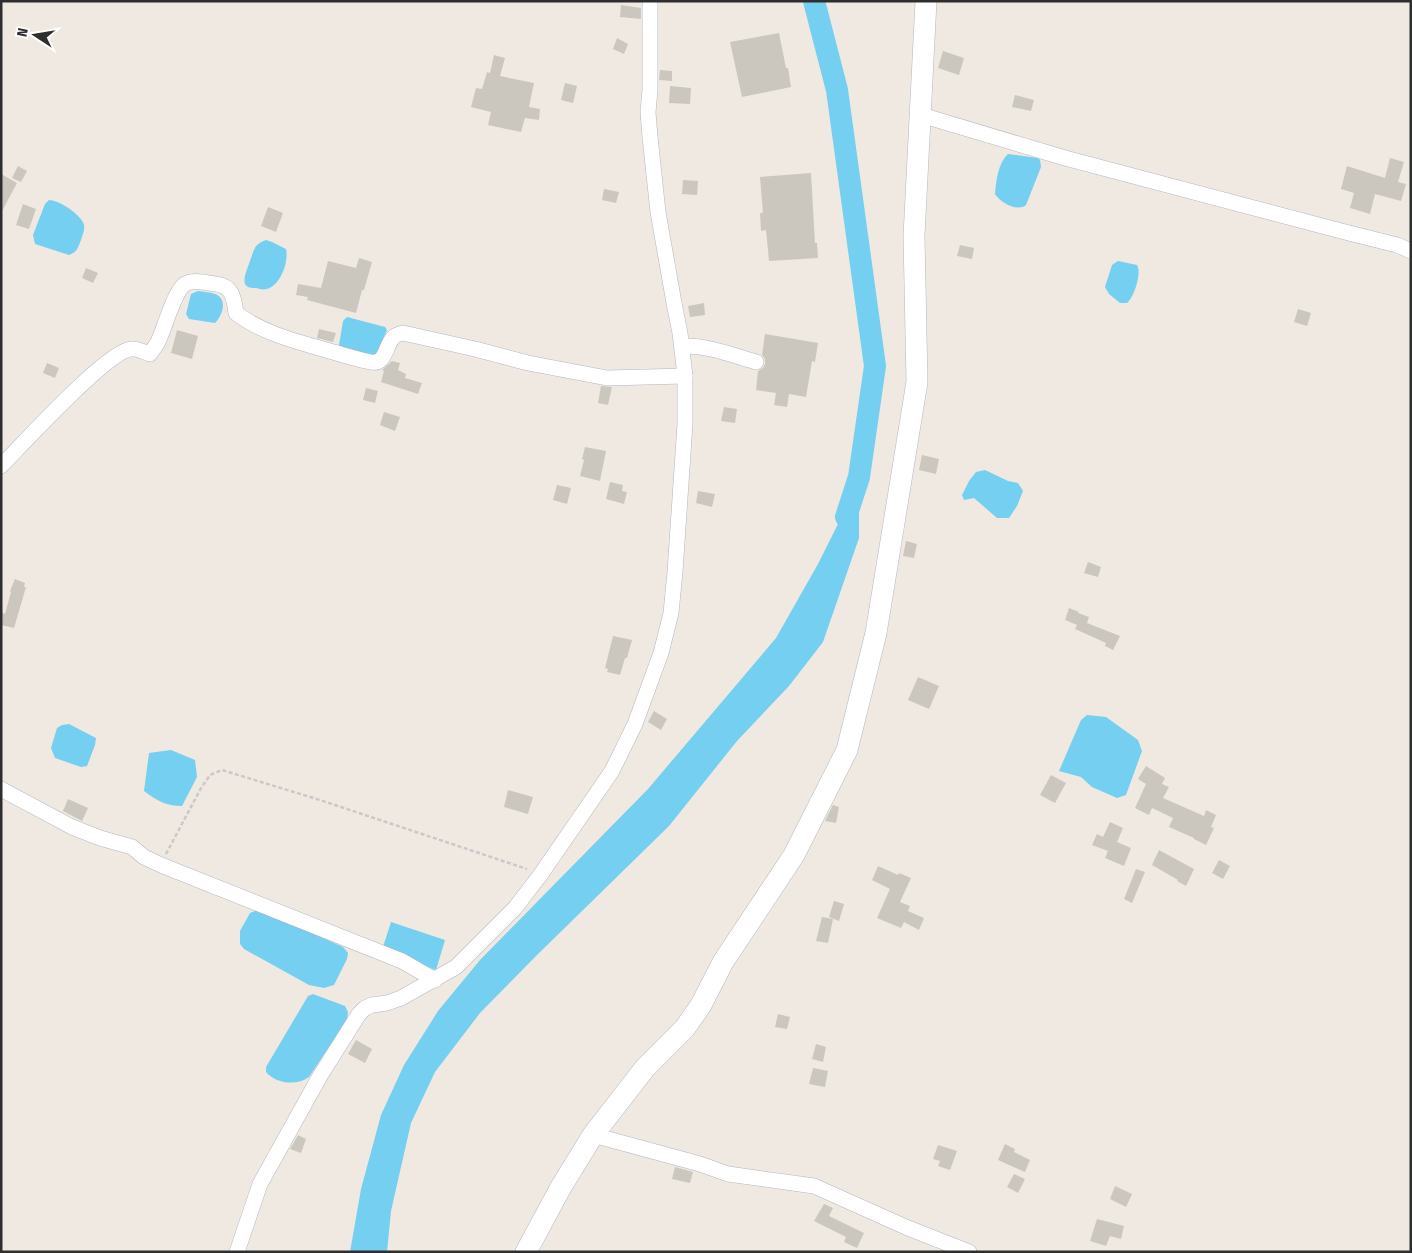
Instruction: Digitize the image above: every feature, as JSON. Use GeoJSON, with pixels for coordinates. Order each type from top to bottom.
{"type":"FeatureCollection","features":[{"type":"Feature","properties":{"kind":"street"},"geometry":{"type":"LineString","coordinates":[[238,1252],[260,1184],[320,1076],[359,1014],[365,1008],[372,1005],[394,1001],[456,967],[515,908],[541,874],[612,771],[635,724],[661,653],[671,613],[684,424],[685,376],[682,346],[658,212],[650,137],[648,112],[650,90],[650,1]]}},
{"type":"Feature","properties":{"kind":"street"},"geometry":{"type":"LineString","coordinates":[[526,1252],[561,1187],[594,1135],[645,1068],[685,1028],[701,1005],[723,962],[794,856],[847,750],[876,633],[917,382],[914,236],[926,1]]}},
{"type":"Feature","properties":{"kind":"street"},"geometry":{"type":"LineString","coordinates":[[921,115],[1065,158],[1411,250]]}},
{"type":"Feature","properties":{"kind":"street"},"geometry":{"type":"LineString","coordinates":[[1,466],[83,383],[118,353],[132,348],[150,354],[156,345],[178,291],[186,284],[200,282],[222,285],[229,289],[234,296],[236,313],[267,331],[376,363],[381,360],[392,339],[396,335],[403,333],[528,363],[608,378],[685,376]]}},
{"type":"Feature","properties":{"kind":"street"},"geometry":{"type":"LineString","coordinates":[[682,346],[694,345],[756,362]]}},
{"type":"Feature","properties":{"kind":"street"},"geometry":{"type":"LineString","coordinates":[[1,789],[72,827],[100,838],[132,847],[144,857],[161,865],[402,961],[435,980]]}},
{"type":"Feature","properties":{"kind":"street"},"geometry":{"type":"LineString","coordinates":[[594,1135],[700,1164],[728,1174],[814,1186],[908,1228],[969,1252]]}},
{"type":"Feature","properties":{"kind":"path"},"geometry":{"type":"LineString","coordinates":[[161,865],[201,788],[210,775],[222,770],[320,800],[541,874]]}},
{"type":"Feature","properties":{"kind":"water"},"geometry":{"type":"Polygon","coordinates":[[[1008,154],[1038,158],[1040,160],[1041,167],[1026,205],[1018,208],[1009,206],[995,194],[1000,167],[1008,154]]]}},
{"type":"Feature","properties":{"kind":"water"},"geometry":{"type":"Polygon","coordinates":[[[49,200],[58,202],[70,209],[79,217],[84,225],[78,247],[74,253],[69,255],[35,244],[33,235],[45,204],[49,200]]]}},
{"type":"Feature","properties":{"kind":"water"},"geometry":{"type":"Polygon","coordinates":[[[266,240],[286,249],[287,254],[283,272],[272,287],[262,289],[248,287],[245,284],[245,278],[252,254],[257,246],[266,240]]]}},
{"type":"Feature","properties":{"kind":"water"},"geometry":{"type":"Polygon","coordinates":[[[1118,261],[1137,265],[1139,273],[1132,296],[1127,303],[1120,303],[1109,294],[1105,287],[1112,265],[1118,261]]]}},
{"type":"Feature","properties":{"kind":"water"},"geometry":{"type":"Polygon","coordinates":[[[198,291],[215,294],[222,300],[222,312],[215,323],[189,319],[186,314],[191,294],[198,291]]]}},
{"type":"Feature","properties":{"kind":"water"},"geometry":{"type":"Polygon","coordinates":[[[347,317],[385,327],[387,330],[376,355],[340,347],[343,321],[347,317]]]}},
{"type":"Feature","properties":{"kind":"water"},"geometry":{"type":"Polygon","coordinates":[[[985,470],[1008,481],[1018,483],[1023,491],[1017,506],[1009,518],[997,518],[974,498],[964,500],[962,495],[969,481],[976,472],[985,470]]]}},
{"type":"Feature","properties":{"kind":"water"},"geometry":{"type":"Polygon","coordinates":[[[859,482],[859,538],[823,642],[789,686],[737,741],[669,826],[480,1013],[435,1072],[411,1123],[391,1211],[387,1252],[350,1252],[361,1189],[381,1115],[404,1065],[438,1011],[480,960],[648,789],[776,638],[818,564],[859,482]]]}},
{"type":"Feature","properties":{"kind":"water"},"geometry":{"type":"Polygon","coordinates":[[[1087,715],[1106,717],[1138,740],[1142,751],[1126,795],[1117,798],[1092,787],[1081,777],[1059,771],[1081,720],[1087,715]]]}},
{"type":"Feature","properties":{"kind":"water"},"geometry":{"type":"Polygon","coordinates":[[[69,724],[96,738],[87,766],[81,767],[55,758],[51,748],[57,728],[69,724]]]}},
{"type":"Feature","properties":{"kind":"water"},"geometry":{"type":"Polygon","coordinates":[[[171,750],[195,760],[197,777],[182,806],[162,802],[144,791],[149,753],[171,750]]]}},
{"type":"Feature","properties":{"kind":"water"},"geometry":{"type":"Polygon","coordinates":[[[262,911],[343,947],[348,953],[347,959],[334,985],[324,988],[309,985],[244,949],[240,944],[240,931],[250,913],[262,911]]]}},
{"type":"Feature","properties":{"kind":"water"},"geometry":{"type":"Polygon","coordinates":[[[391,922],[445,940],[436,970],[382,950],[391,922]]]}},
{"type":"Feature","properties":{"kind":"water"},"geometry":{"type":"Polygon","coordinates":[[[313,994],[345,1006],[348,1012],[347,1020],[309,1077],[293,1083],[275,1079],[266,1072],[266,1067],[308,996],[313,994]]]}},
{"type":"Feature","properties":{"kind":"building"},"geometry":{"type":"Polygon","coordinates":[[[621,5],[641,8],[641,19],[620,17],[621,5]]]}},
{"type":"Feature","properties":{"kind":"building"},"geometry":{"type":"Polygon","coordinates":[[[779,33],[791,87],[742,97],[730,42],[779,33]]]}},
{"type":"Feature","properties":{"kind":"building"},"geometry":{"type":"Polygon","coordinates":[[[617,38],[628,44],[624,54],[613,49],[617,38]]]}},
{"type":"Feature","properties":{"kind":"building"},"geometry":{"type":"Polygon","coordinates":[[[943,51],[964,58],[959,75],[938,68],[943,51]]]}},
{"type":"Feature","properties":{"kind":"building"},"geometry":{"type":"Polygon","coordinates":[[[494,55],[505,58],[500,76],[534,83],[529,107],[540,109],[539,120],[525,118],[521,132],[488,125],[491,112],[471,107],[476,88],[482,89],[487,72],[490,73],[494,55]]]}},
{"type":"Feature","properties":{"kind":"building"},"geometry":{"type":"Polygon","coordinates":[[[660,70],[672,71],[672,81],[659,80],[660,70]]]}},
{"type":"Feature","properties":{"kind":"building"},"geometry":{"type":"Polygon","coordinates":[[[565,83],[577,86],[573,103],[561,100],[565,83]]]}},
{"type":"Feature","properties":{"kind":"building"},"geometry":{"type":"Polygon","coordinates":[[[670,86],[691,88],[690,104],[669,103],[670,86]]]}},
{"type":"Feature","properties":{"kind":"building"},"geometry":{"type":"Polygon","coordinates":[[[1015,95],[1034,100],[1031,111],[1012,107],[1015,95]]]}},
{"type":"Feature","properties":{"kind":"building"},"geometry":{"type":"Polygon","coordinates":[[[1390,158],[1404,162],[1398,182],[1406,184],[1401,201],[1375,194],[1370,214],[1350,208],[1354,193],[1341,189],[1347,166],[1385,178],[1390,158]]]}},
{"type":"Feature","properties":{"kind":"building"},"geometry":{"type":"Polygon","coordinates":[[[18,166],[27,171],[21,182],[12,178],[18,166]]]}},
{"type":"Feature","properties":{"kind":"building"},"geometry":{"type":"Polygon","coordinates":[[[811,173],[815,243],[817,243],[818,258],[769,261],[766,230],[761,231],[760,213],[763,213],[760,177],[811,173]]]}},
{"type":"Feature","properties":{"kind":"building"},"geometry":{"type":"Polygon","coordinates":[[[1,174],[17,183],[1,213],[1,174]]]}},
{"type":"Feature","properties":{"kind":"building"},"geometry":{"type":"Polygon","coordinates":[[[683,180],[698,181],[697,195],[682,194],[683,180]]]}},
{"type":"Feature","properties":{"kind":"building"},"geometry":{"type":"Polygon","coordinates":[[[604,189],[619,192],[616,203],[602,200],[604,189]]]}},
{"type":"Feature","properties":{"kind":"building"},"geometry":{"type":"Polygon","coordinates":[[[23,204],[36,209],[29,229],[16,225],[23,204]]]}},
{"type":"Feature","properties":{"kind":"building"},"geometry":{"type":"Polygon","coordinates":[[[268,207],[283,213],[276,232],[261,226],[268,207]]]}},
{"type":"Feature","properties":{"kind":"building"},"geometry":{"type":"Polygon","coordinates":[[[960,245],[974,248],[972,259],[957,256],[960,245]]]}},
{"type":"Feature","properties":{"kind":"building"},"geometry":{"type":"Polygon","coordinates":[[[359,258],[372,262],[356,313],[307,300],[308,297],[296,295],[298,284],[321,288],[328,261],[356,268],[359,258]]]}},
{"type":"Feature","properties":{"kind":"building"},"geometry":{"type":"Polygon","coordinates":[[[86,268],[98,273],[93,283],[82,278],[86,268]]]}},
{"type":"Feature","properties":{"kind":"building"},"geometry":{"type":"Polygon","coordinates":[[[704,303],[705,315],[690,317],[688,306],[704,303]]]}},
{"type":"Feature","properties":{"kind":"building"},"geometry":{"type":"Polygon","coordinates":[[[1298,309],[1311,313],[1307,326],[1294,322],[1298,309]]]}},
{"type":"Feature","properties":{"kind":"building"},"geometry":{"type":"Polygon","coordinates":[[[319,329],[336,333],[333,342],[317,338],[319,329]]]}},
{"type":"Feature","properties":{"kind":"building"},"geometry":{"type":"Polygon","coordinates":[[[177,330],[198,336],[192,359],[171,353],[177,330]]]}},
{"type":"Feature","properties":{"kind":"building"},"geometry":{"type":"Polygon","coordinates":[[[765,334],[818,343],[815,362],[812,361],[806,397],[789,394],[787,407],[774,405],[776,393],[756,390],[758,371],[765,364],[765,359],[762,355],[765,334]]]}},
{"type":"Feature","properties":{"kind":"building"},"geometry":{"type":"Polygon","coordinates":[[[392,361],[400,363],[398,370],[406,374],[405,378],[422,383],[418,394],[381,382],[384,371],[382,370],[392,361]]]}},
{"type":"Feature","properties":{"kind":"building"},"geometry":{"type":"Polygon","coordinates":[[[47,363],[59,368],[55,378],[43,373],[47,363]]]}},
{"type":"Feature","properties":{"kind":"building"},"geometry":{"type":"Polygon","coordinates":[[[601,386],[612,387],[608,405],[598,403],[601,386]]]}},
{"type":"Feature","properties":{"kind":"building"},"geometry":{"type":"Polygon","coordinates":[[[366,388],[378,391],[375,403],[363,400],[366,388]]]}},
{"type":"Feature","properties":{"kind":"building"},"geometry":{"type":"Polygon","coordinates":[[[724,407],[737,409],[735,423],[721,421],[724,407]]]}},
{"type":"Feature","properties":{"kind":"building"},"geometry":{"type":"Polygon","coordinates":[[[384,412],[400,417],[395,431],[380,425],[384,412]]]}},
{"type":"Feature","properties":{"kind":"building"},"geometry":{"type":"Polygon","coordinates":[[[585,447],[606,451],[600,481],[580,476],[585,447]]]}},
{"type":"Feature","properties":{"kind":"building"},"geometry":{"type":"Polygon","coordinates":[[[922,455],[939,459],[936,474],[919,470],[922,455]]]}},
{"type":"Feature","properties":{"kind":"building"},"geometry":{"type":"Polygon","coordinates":[[[610,482],[623,485],[622,491],[627,492],[624,504],[606,499],[610,482]]]}},
{"type":"Feature","properties":{"kind":"building"},"geometry":{"type":"Polygon","coordinates":[[[557,485],[571,488],[567,504],[553,500],[557,485]]]}},
{"type":"Feature","properties":{"kind":"building"},"geometry":{"type":"Polygon","coordinates":[[[698,491],[715,494],[712,507],[696,503],[698,491]]]}},
{"type":"Feature","properties":{"kind":"building"},"geometry":{"type":"Polygon","coordinates":[[[906,541],[917,544],[914,558],[903,556],[906,541]]]}},
{"type":"Feature","properties":{"kind":"building"},"geometry":{"type":"Polygon","coordinates":[[[1088,562],[1101,567],[1098,577],[1084,573],[1088,562]]]}},
{"type":"Feature","properties":{"kind":"building"},"geometry":{"type":"Polygon","coordinates":[[[15,579],[25,583],[24,587],[26,587],[14,628],[1,625],[1,612],[5,614],[10,591],[15,579]]]}},
{"type":"Feature","properties":{"kind":"building"},"geometry":{"type":"Polygon","coordinates":[[[1069,608],[1089,617],[1087,623],[1120,636],[1113,650],[1105,646],[1106,643],[1075,629],[1077,625],[1065,620],[1069,608]]]}},
{"type":"Feature","properties":{"kind":"building"},"geometry":{"type":"Polygon","coordinates":[[[613,636],[632,640],[620,675],[607,672],[608,669],[605,668],[613,636]]]}},
{"type":"Feature","properties":{"kind":"building"},"geometry":{"type":"Polygon","coordinates":[[[918,677],[939,686],[929,709],[908,700],[918,677]]]}},
{"type":"Feature","properties":{"kind":"building"},"geometry":{"type":"Polygon","coordinates":[[[654,711],[667,719],[661,730],[648,722],[654,711]]]}},
{"type":"Feature","properties":{"kind":"building"},"geometry":{"type":"Polygon","coordinates":[[[1146,766],[1165,778],[1162,784],[1169,787],[1163,798],[1204,816],[1206,810],[1216,815],[1211,827],[1214,828],[1206,845],[1169,827],[1173,818],[1152,808],[1149,815],[1135,808],[1146,784],[1138,779],[1146,766]]]}},
{"type":"Feature","properties":{"kind":"building"},"geometry":{"type":"Polygon","coordinates":[[[1051,775],[1066,783],[1055,803],[1040,795],[1051,775]]]}},
{"type":"Feature","properties":{"kind":"building"},"geometry":{"type":"Polygon","coordinates":[[[508,790],[533,797],[528,814],[504,807],[508,790]]]}},
{"type":"Feature","properties":{"kind":"building"},"geometry":{"type":"Polygon","coordinates":[[[68,799],[88,808],[82,821],[63,811],[68,799]]]}},
{"type":"Feature","properties":{"kind":"building"},"geometry":{"type":"Polygon","coordinates":[[[833,805],[839,807],[836,823],[825,821],[833,805]]]}},
{"type":"Feature","properties":{"kind":"building"},"geometry":{"type":"Polygon","coordinates":[[[1110,822],[1123,828],[1117,842],[1131,848],[1124,866],[1105,858],[1108,851],[1092,845],[1097,834],[1103,837],[1110,822]]]}},
{"type":"Feature","properties":{"kind":"building"},"geometry":{"type":"Polygon","coordinates":[[[1159,850],[1194,869],[1186,886],[1152,865],[1159,850]]]}},
{"type":"Feature","properties":{"kind":"building"},"geometry":{"type":"Polygon","coordinates":[[[1219,860],[1230,866],[1223,879],[1212,873],[1219,860]]]}},
{"type":"Feature","properties":{"kind":"building"},"geometry":{"type":"Polygon","coordinates":[[[878,866],[898,875],[899,873],[911,878],[900,902],[910,906],[908,911],[924,918],[919,930],[904,922],[901,928],[877,918],[890,889],[872,880],[878,866]]]}},
{"type":"Feature","properties":{"kind":"building"},"geometry":{"type":"Polygon","coordinates":[[[1136,869],[1145,872],[1132,903],[1124,899],[1136,869]]]}},
{"type":"Feature","properties":{"kind":"building"},"geometry":{"type":"Polygon","coordinates":[[[834,901],[844,904],[839,921],[829,917],[834,901]]]}},
{"type":"Feature","properties":{"kind":"building"},"geometry":{"type":"Polygon","coordinates":[[[822,917],[833,919],[828,943],[816,941],[822,917]]]}},
{"type":"Feature","properties":{"kind":"building"},"geometry":{"type":"Polygon","coordinates":[[[778,1014],[790,1017],[787,1029],[775,1027],[778,1014]]]}},
{"type":"Feature","properties":{"kind":"building"},"geometry":{"type":"Polygon","coordinates":[[[356,1040],[372,1049],[365,1063],[348,1054],[356,1040]]]}},
{"type":"Feature","properties":{"kind":"building"},"geometry":{"type":"Polygon","coordinates":[[[816,1044],[826,1047],[823,1062],[812,1059],[816,1044]]]}},
{"type":"Feature","properties":{"kind":"building"},"geometry":{"type":"Polygon","coordinates":[[[813,1068],[828,1071],[825,1087],[809,1084],[813,1068]]]}},
{"type":"Feature","properties":{"kind":"building"},"geometry":{"type":"Polygon","coordinates":[[[298,1135],[306,1139],[301,1153],[290,1149],[298,1135]]]}},
{"type":"Feature","properties":{"kind":"building"},"geometry":{"type":"Polygon","coordinates":[[[1005,1144],[1015,1149],[1014,1152],[1030,1160],[1025,1172],[998,1160],[1005,1144]]]}},
{"type":"Feature","properties":{"kind":"building"},"geometry":{"type":"Polygon","coordinates":[[[938,1145],[957,1151],[950,1170],[938,1166],[940,1161],[933,1159],[938,1145]]]}},
{"type":"Feature","properties":{"kind":"building"},"geometry":{"type":"Polygon","coordinates":[[[675,1167],[693,1172],[690,1183],[672,1179],[675,1167]]]}},
{"type":"Feature","properties":{"kind":"building"},"geometry":{"type":"Polygon","coordinates":[[[1014,1174],[1025,1179],[1018,1193],[1007,1187],[1014,1174]]]}},
{"type":"Feature","properties":{"kind":"building"},"geometry":{"type":"Polygon","coordinates":[[[1115,1186],[1132,1194],[1126,1207],[1110,1199],[1115,1186]]]}},
{"type":"Feature","properties":{"kind":"building"},"geometry":{"type":"Polygon","coordinates":[[[824,1204],[833,1208],[829,1216],[864,1233],[857,1248],[844,1242],[846,1237],[814,1221],[824,1204]]]}},
{"type":"Feature","properties":{"kind":"building"},"geometry":{"type":"Polygon","coordinates":[[[1097,1219],[1124,1226],[1121,1239],[1110,1236],[1106,1246],[1090,1241],[1097,1219]]]}},
{"type":"Feature","properties":{"kind":"waterway"},"geometry":{"type":"LineString","coordinates":[[814,1],[837,90],[875,366],[859,477],[846,517]]}}]}
